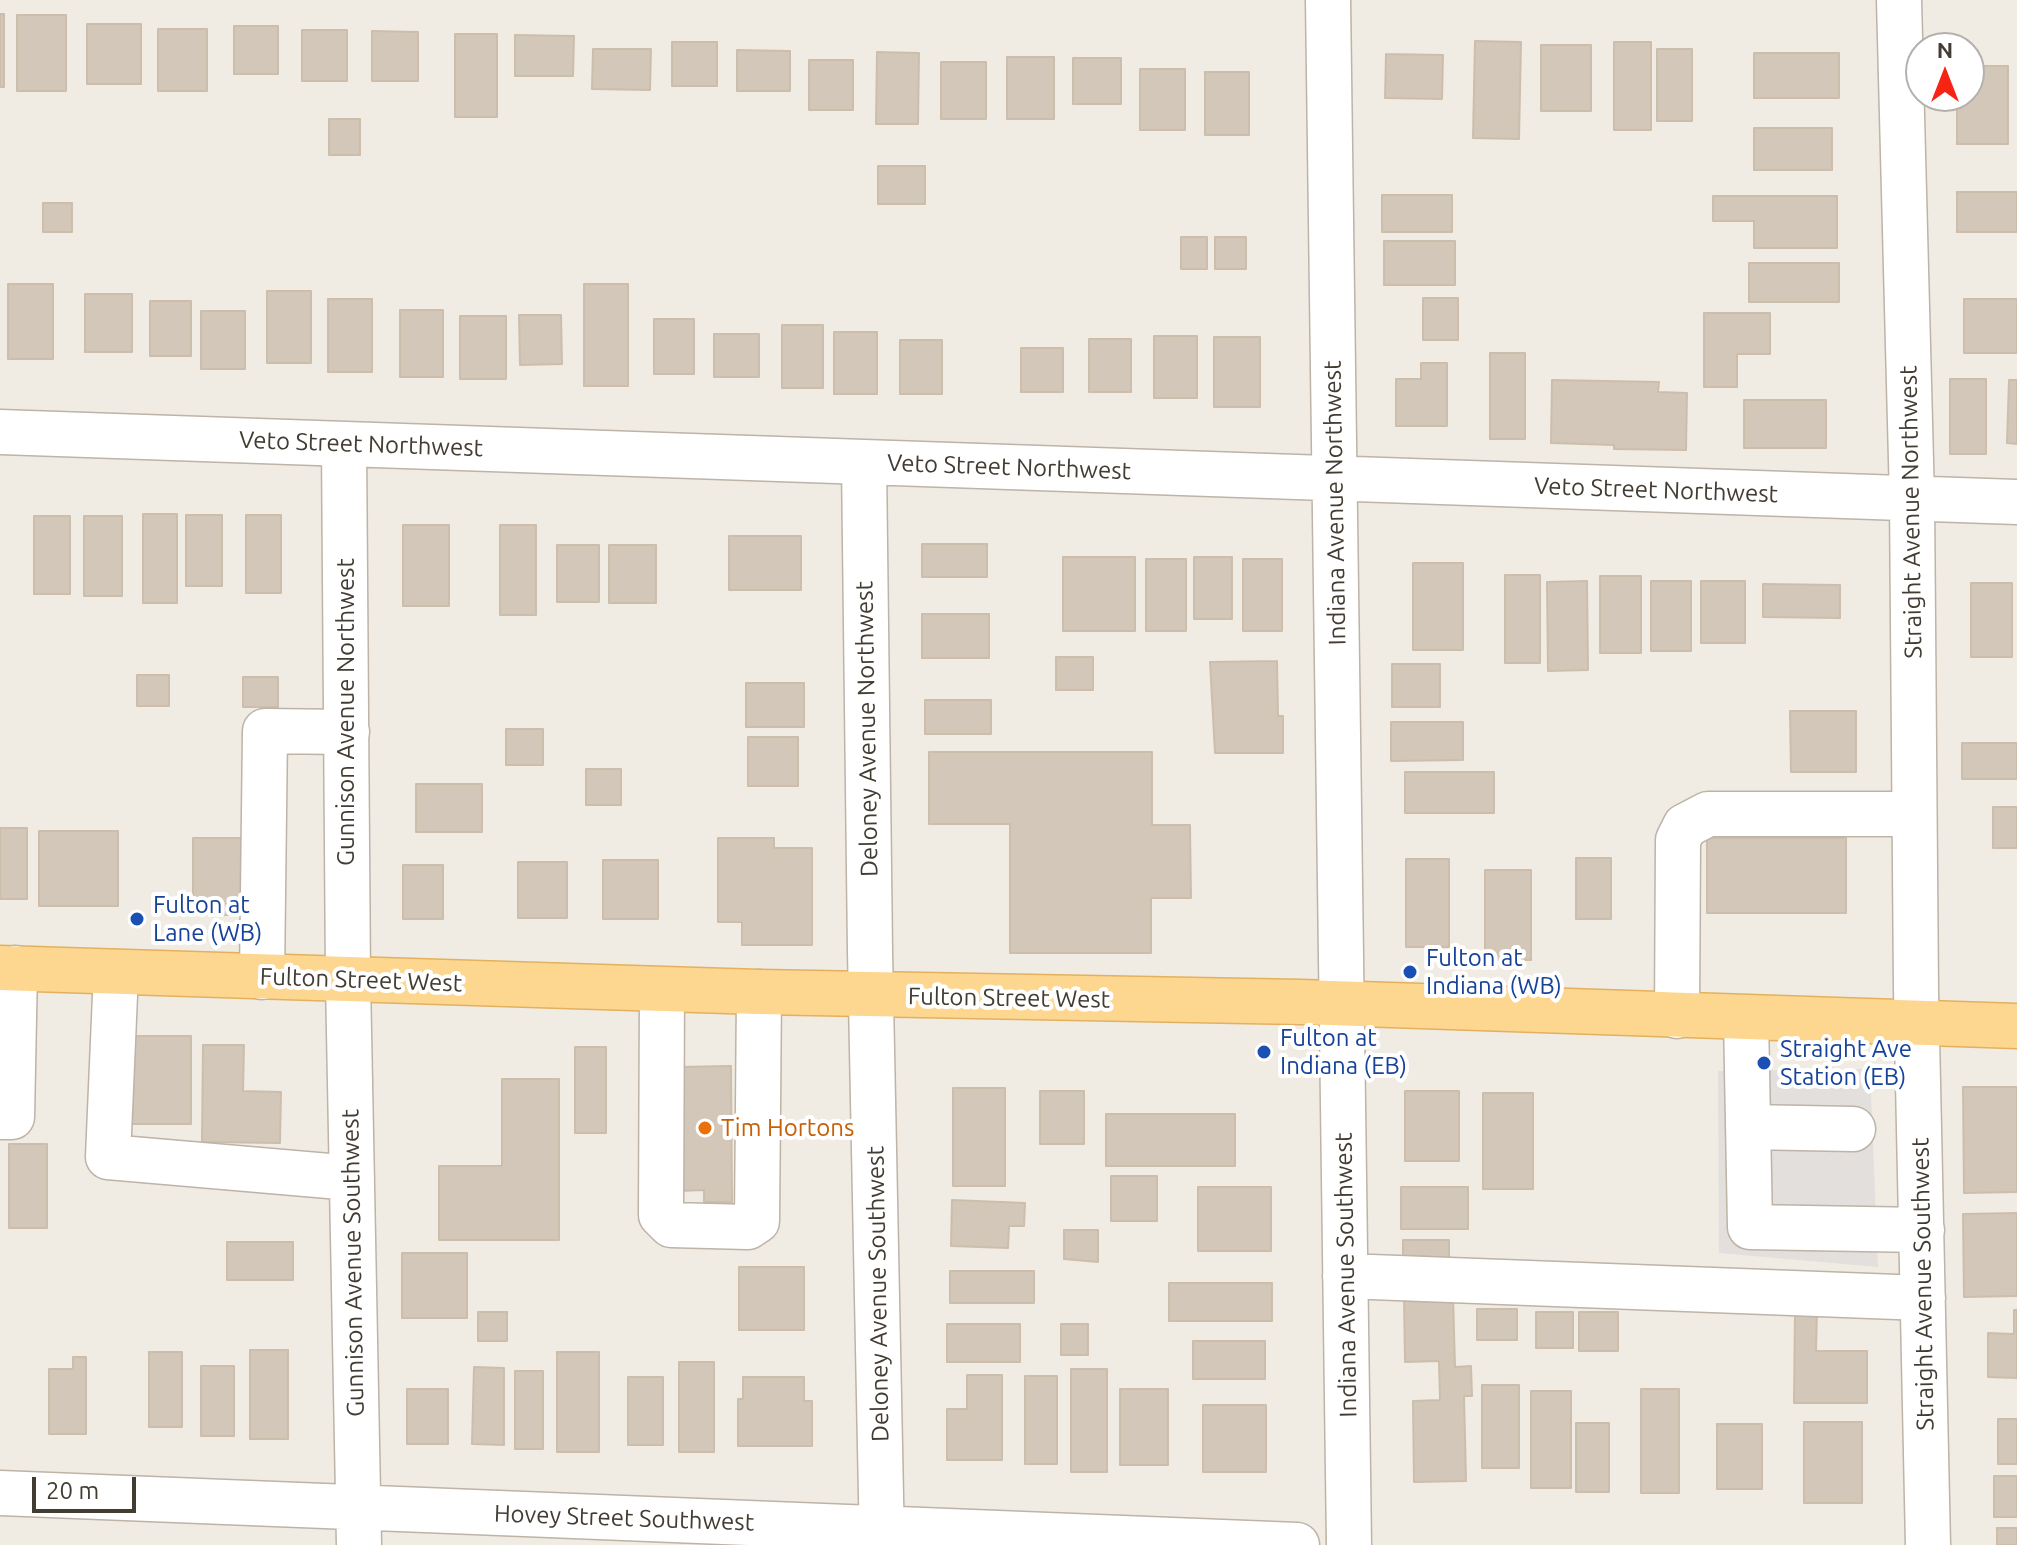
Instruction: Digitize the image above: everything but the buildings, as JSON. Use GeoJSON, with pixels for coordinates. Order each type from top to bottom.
{"type":"FeatureCollection","features":[{"type":"Feature","properties":{"kind":"main road","name":"Fulton Street West"},"geometry":{"type":"LineString","coordinates":[[8,968],[662,990],[1342,1005],[2017,1026]]}},
{"type":"Feature","properties":{"kind":"street","name":"Indiana Avenue Northwest"},"geometry":{"type":"LineString","coordinates":[[1328,0],[1342,1005]]}},
{"type":"Feature","properties":{"kind":"street","name":"Straight Avenue Northwest"},"geometry":{"type":"LineString","coordinates":[[1899,0],[1912,499],[1917,1023]]}},
{"type":"Feature","properties":{"kind":"street","name":"Veto Street Northwest"},"geometry":{"type":"LineString","coordinates":[[0,432],[2017,502]]}},
{"type":"Feature","properties":{"kind":"street","name":"Gunnison Avenue Northwest"},"geometry":{"type":"LineString","coordinates":[[344,444],[348,980]]}},
{"type":"Feature","properties":{"kind":"street","name":"Deloney Avenue Northwest"},"geometry":{"type":"LineString","coordinates":[[864,462],[870,995]]}},
{"type":"Feature","properties":{"kind":"street"},"geometry":{"type":"LineString","coordinates":[[262,977],[265,731],[347,732]]}},
{"type":"Feature","properties":{"kind":"street"},"geometry":{"type":"LineString","coordinates":[[1677,1016],[1678,840],[1685,826],[1708,814],[1914,814]]}},
{"type":"Feature","properties":{"kind":"street"},"geometry":{"type":"LineString","coordinates":[[6,1117],[14,1027],[8,968]]}},
{"type":"Feature","properties":{"kind":"street"},"geometry":{"type":"LineString","coordinates":[[116,972],[108,1157],[352,1178]]}},
{"type":"Feature","properties":{"kind":"street","name":"Gunnison Avenue Southwest"},"geometry":{"type":"LineString","coordinates":[[348,980],[358,1526]]}},
{"type":"Feature","properties":{"kind":"street"},"geometry":{"type":"LineString","coordinates":[[662,990],[661,1215],[671,1225],[748,1227],[757,1221],[759,992]]}},
{"type":"Feature","properties":{"kind":"street","name":"Deloney Avenue Southwest"},"geometry":{"type":"LineString","coordinates":[[870,995],[882,1536]]}},
{"type":"Feature","properties":{"kind":"street","name":"Indiana Avenue Southwest"},"geometry":{"type":"LineString","coordinates":[[1342,1005],[1349,1545]]}},
{"type":"Feature","properties":{"kind":"street"},"geometry":{"type":"LineString","coordinates":[[1746,1018],[1750,1227],[1922,1230]]}},
{"type":"Feature","properties":{"kind":"street","name":"Straight Avenue Southwest"},"geometry":{"type":"LineString","coordinates":[[1917,1023],[1928,1545]]}},
{"type":"Feature","properties":{"kind":"street"},"geometry":{"type":"LineString","coordinates":[[1748,1127],[1853,1129]]}},
{"type":"Feature","properties":{"kind":"street"},"geometry":{"type":"LineString","coordinates":[[1345,1276],[1923,1298]]}},
{"type":"Feature","properties":{"kind":"street","name":"Hovey Street Southwest"},"geometry":{"type":"LineString","coordinates":[[0,1493],[358,1526],[1297,1545]]}},
{"type":"Feature","properties":{"kind":"shaded area"},"geometry":{"type":"Polygon","coordinates":[[[1870,1069],[1878,1267],[1719,1253],[1718,1071],[1870,1069]]]}},
{"type":"Feature","properties":{"kind":"place","name":"Fulton at Lane (WB)"},"geometry":{"type":"Point","coordinates":[137,919]}},
{"type":"Feature","properties":{"kind":"place","name":"Fulton at Indiana (WB)"},"geometry":{"type":"Point","coordinates":[1410,972]}},
{"type":"Feature","properties":{"kind":"place","name":"Fulton at Indiana (EB)"},"geometry":{"type":"Point","coordinates":[1264,1052]}},
{"type":"Feature","properties":{"kind":"place","name":"Straight Ave Station (EB)"},"geometry":{"type":"Point","coordinates":[1764,1063]}},
{"type":"Feature","properties":{"kind":"place","name":"Tim Hortons"},"geometry":{"type":"Point","coordinates":[705,1128]}}]}
